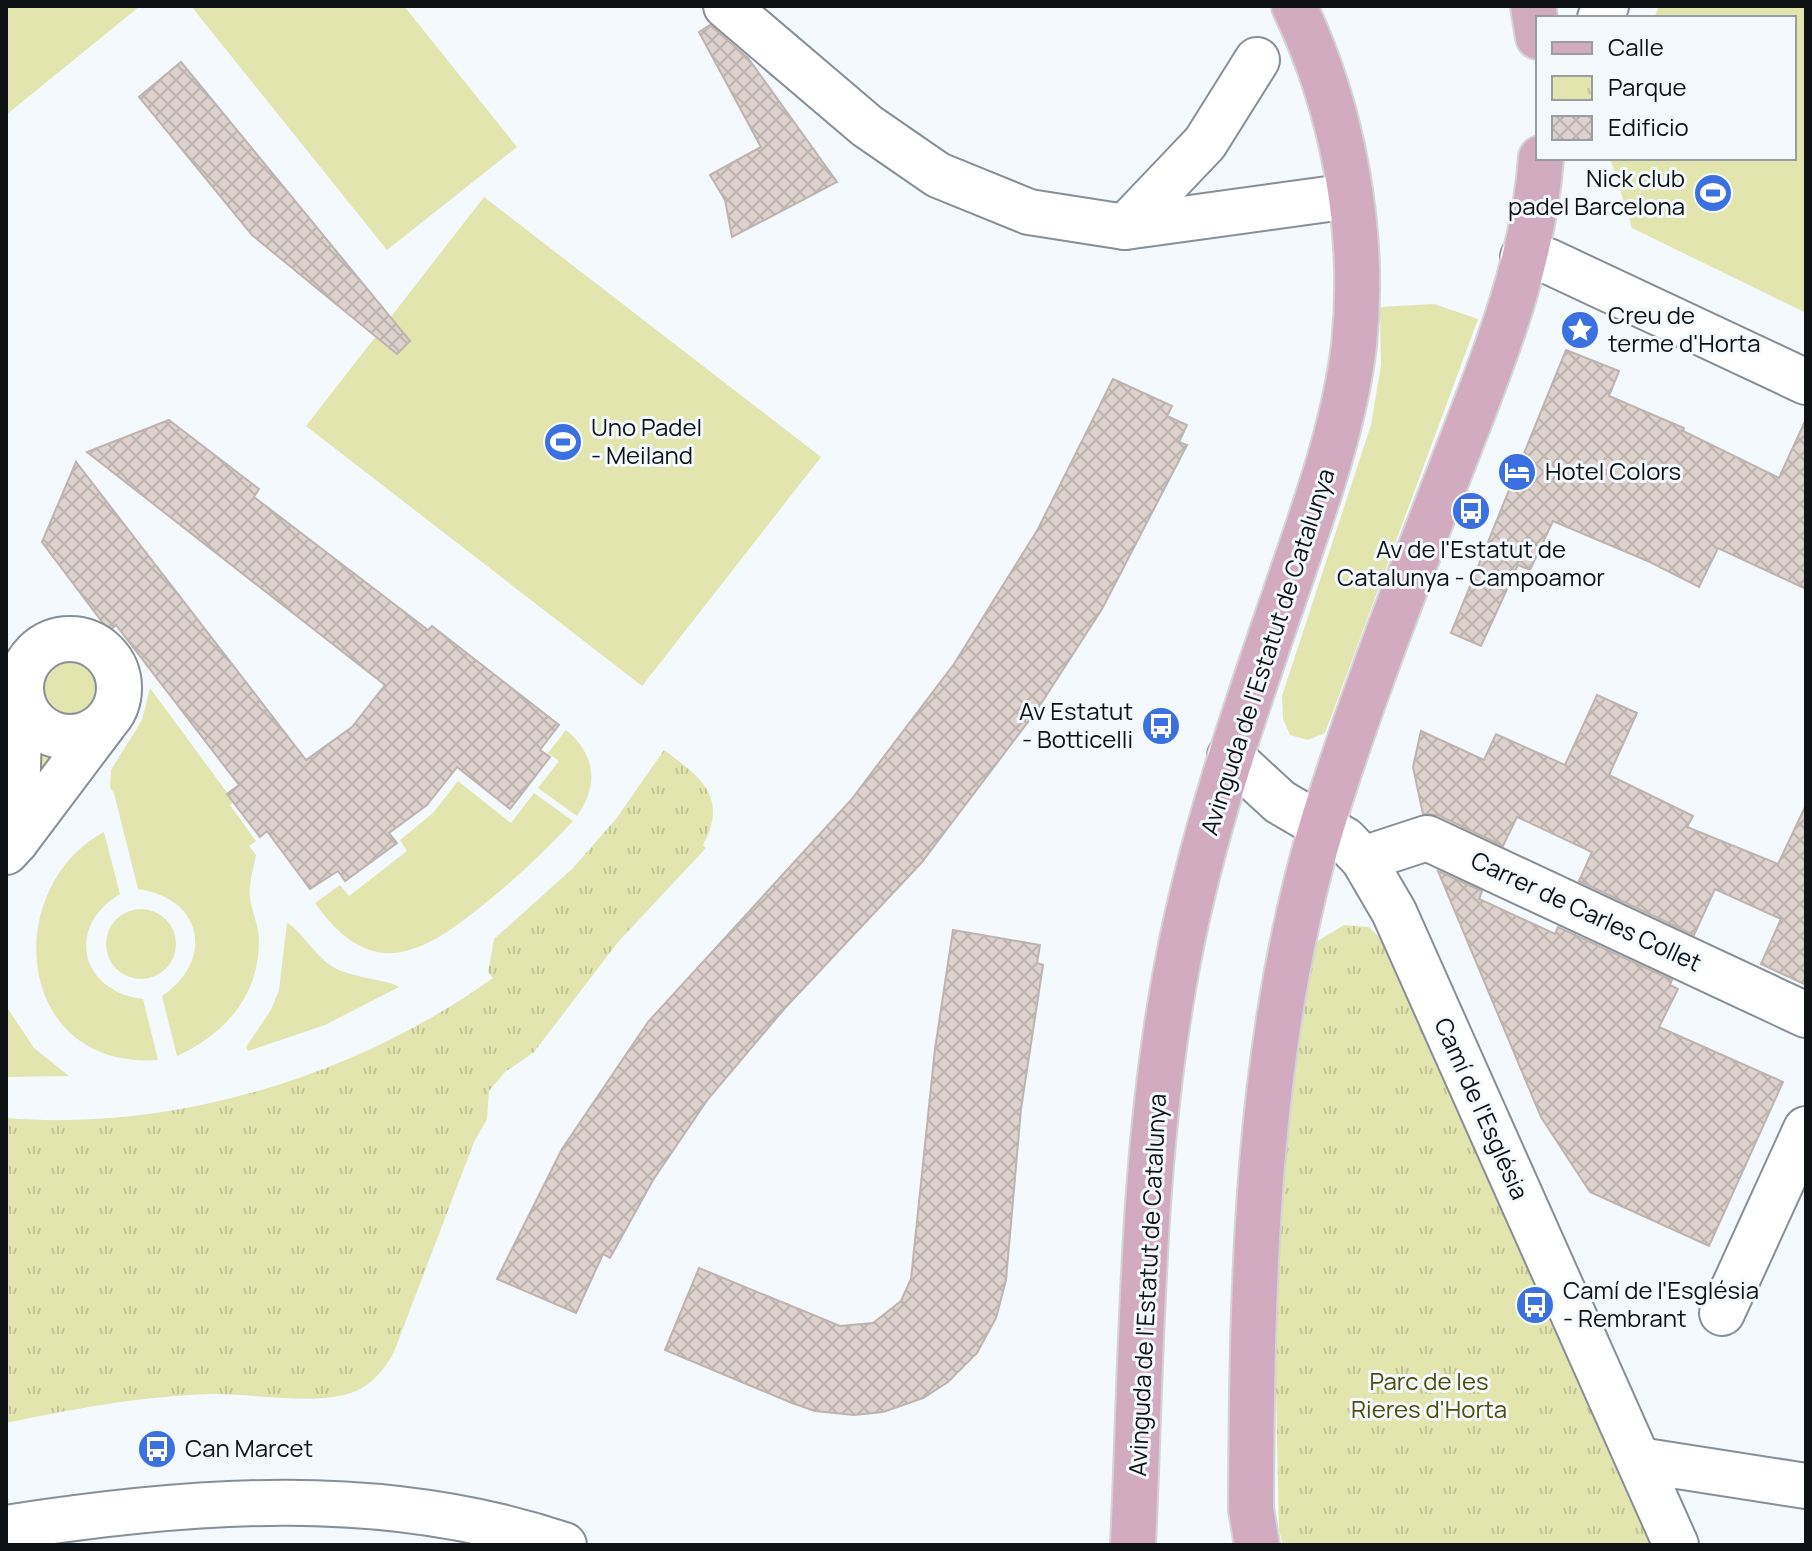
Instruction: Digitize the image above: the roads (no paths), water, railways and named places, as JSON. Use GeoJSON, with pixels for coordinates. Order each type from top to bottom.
{"type":"FeatureCollection","features":[{"type":"Feature","properties":{"kind":"main road","name":"Avinguda de l'Estatut de Catalunya"},"geometry":{"type":"LineString","coordinates":[[1133,1545],[1154,1124],[1178,960],[1230,756],[1325,477],[1345,400],[1354,343],[1350,196],[1329,98],[1294,6]]}},
{"type":"Feature","properties":{"kind":"main road"},"geometry":{"type":"LineString","coordinates":[[1257,1545],[1251,1509],[1254,1280],[1263,1160],[1285,976],[1323,824],[1355,729],[1512,313],[1541,160]]}},
{"type":"Feature","properties":{"kind":"street"},"geometry":{"type":"LineString","coordinates":[[726,6],[867,126],[938,175],[1029,212],[1125,227],[1350,196]]}},
{"type":"Feature","properties":{"kind":"street"},"geometry":{"type":"LineString","coordinates":[[1125,227],[1205,143],[1257,60]]}},
{"type":"Feature","properties":{"kind":"street"},"geometry":{"type":"LineString","coordinates":[[1523,257],[1548,261],[1806,382]]}},
{"type":"Feature","properties":{"kind":"street"},"geometry":{"type":"LineString","coordinates":[[73,639],[90,643],[104,653],[115,667],[119,681],[114,712],[11,846],[21,676],[41,648],[56,640],[73,639]]}},
{"type":"Feature","properties":{"kind":"street"},"geometry":{"type":"LineString","coordinates":[[20,693],[25,710],[46,732],[76,738],[104,724]]}},
{"type":"Feature","properties":{"kind":"street","name":"Camí de l'Església"},"geometry":{"type":"LineString","coordinates":[[1230,756],[1280,802],[1323,824],[1363,859],[1394,912],[1676,1545]]}},
{"type":"Feature","properties":{"kind":"street","name":"Carrer de Carles Collet"},"geometry":{"type":"LineString","coordinates":[[1363,859],[1427,838],[1806,1015]]}},
{"type":"Feature","properties":{"kind":"street"},"geometry":{"type":"LineString","coordinates":[[1722,1313],[1806,1129]]}},
{"type":"Feature","properties":{"kind":"street"},"geometry":{"type":"LineString","coordinates":[[1639,1460],[1806,1486]]}},
{"type":"Feature","properties":{"kind":"street"},"geometry":{"type":"LineString","coordinates":[[6,1528],[164,1507],[268,1501],[378,1505],[431,1512],[564,1545]]}},
{"type":"Feature","properties":{"kind":"place","name":"Nick club padel Barcelona"},"geometry":{"type":"Point","coordinates":[1713,193]}},
{"type":"Feature","properties":{"kind":"place","name":"Creu de terme d'Horta"},"geometry":{"type":"Point","coordinates":[1580,330]}},
{"type":"Feature","properties":{"kind":"place","name":"Uno Padel - Meiland"},"geometry":{"type":"Point","coordinates":[563,442]}},
{"type":"Feature","properties":{"kind":"place","name":"Hotel Colors"},"geometry":{"type":"Point","coordinates":[1517,472]}},
{"type":"Feature","properties":{"kind":"place","name":"Av de l'Estatut de Catalunya - Campoamor"},"geometry":{"type":"Point","coordinates":[1471,511]}},
{"type":"Feature","properties":{"kind":"place","name":"Av Estatut - Botticelli"},"geometry":{"type":"Point","coordinates":[1161,726]}},
{"type":"Feature","properties":{"kind":"place","name":"Camí de l'Església - Rembrant"},"geometry":{"type":"Point","coordinates":[1535,1305]}},
{"type":"Feature","properties":{"kind":"place","name":"Can Marcet"},"geometry":{"type":"Point","coordinates":[157,1449]}},
{"type":"Feature","properties":{"kind":"park label","name":"Parc de les Rieres d'Horta"},"geometry":{"type":"Point","coordinates":[1429,1396]}}]}
